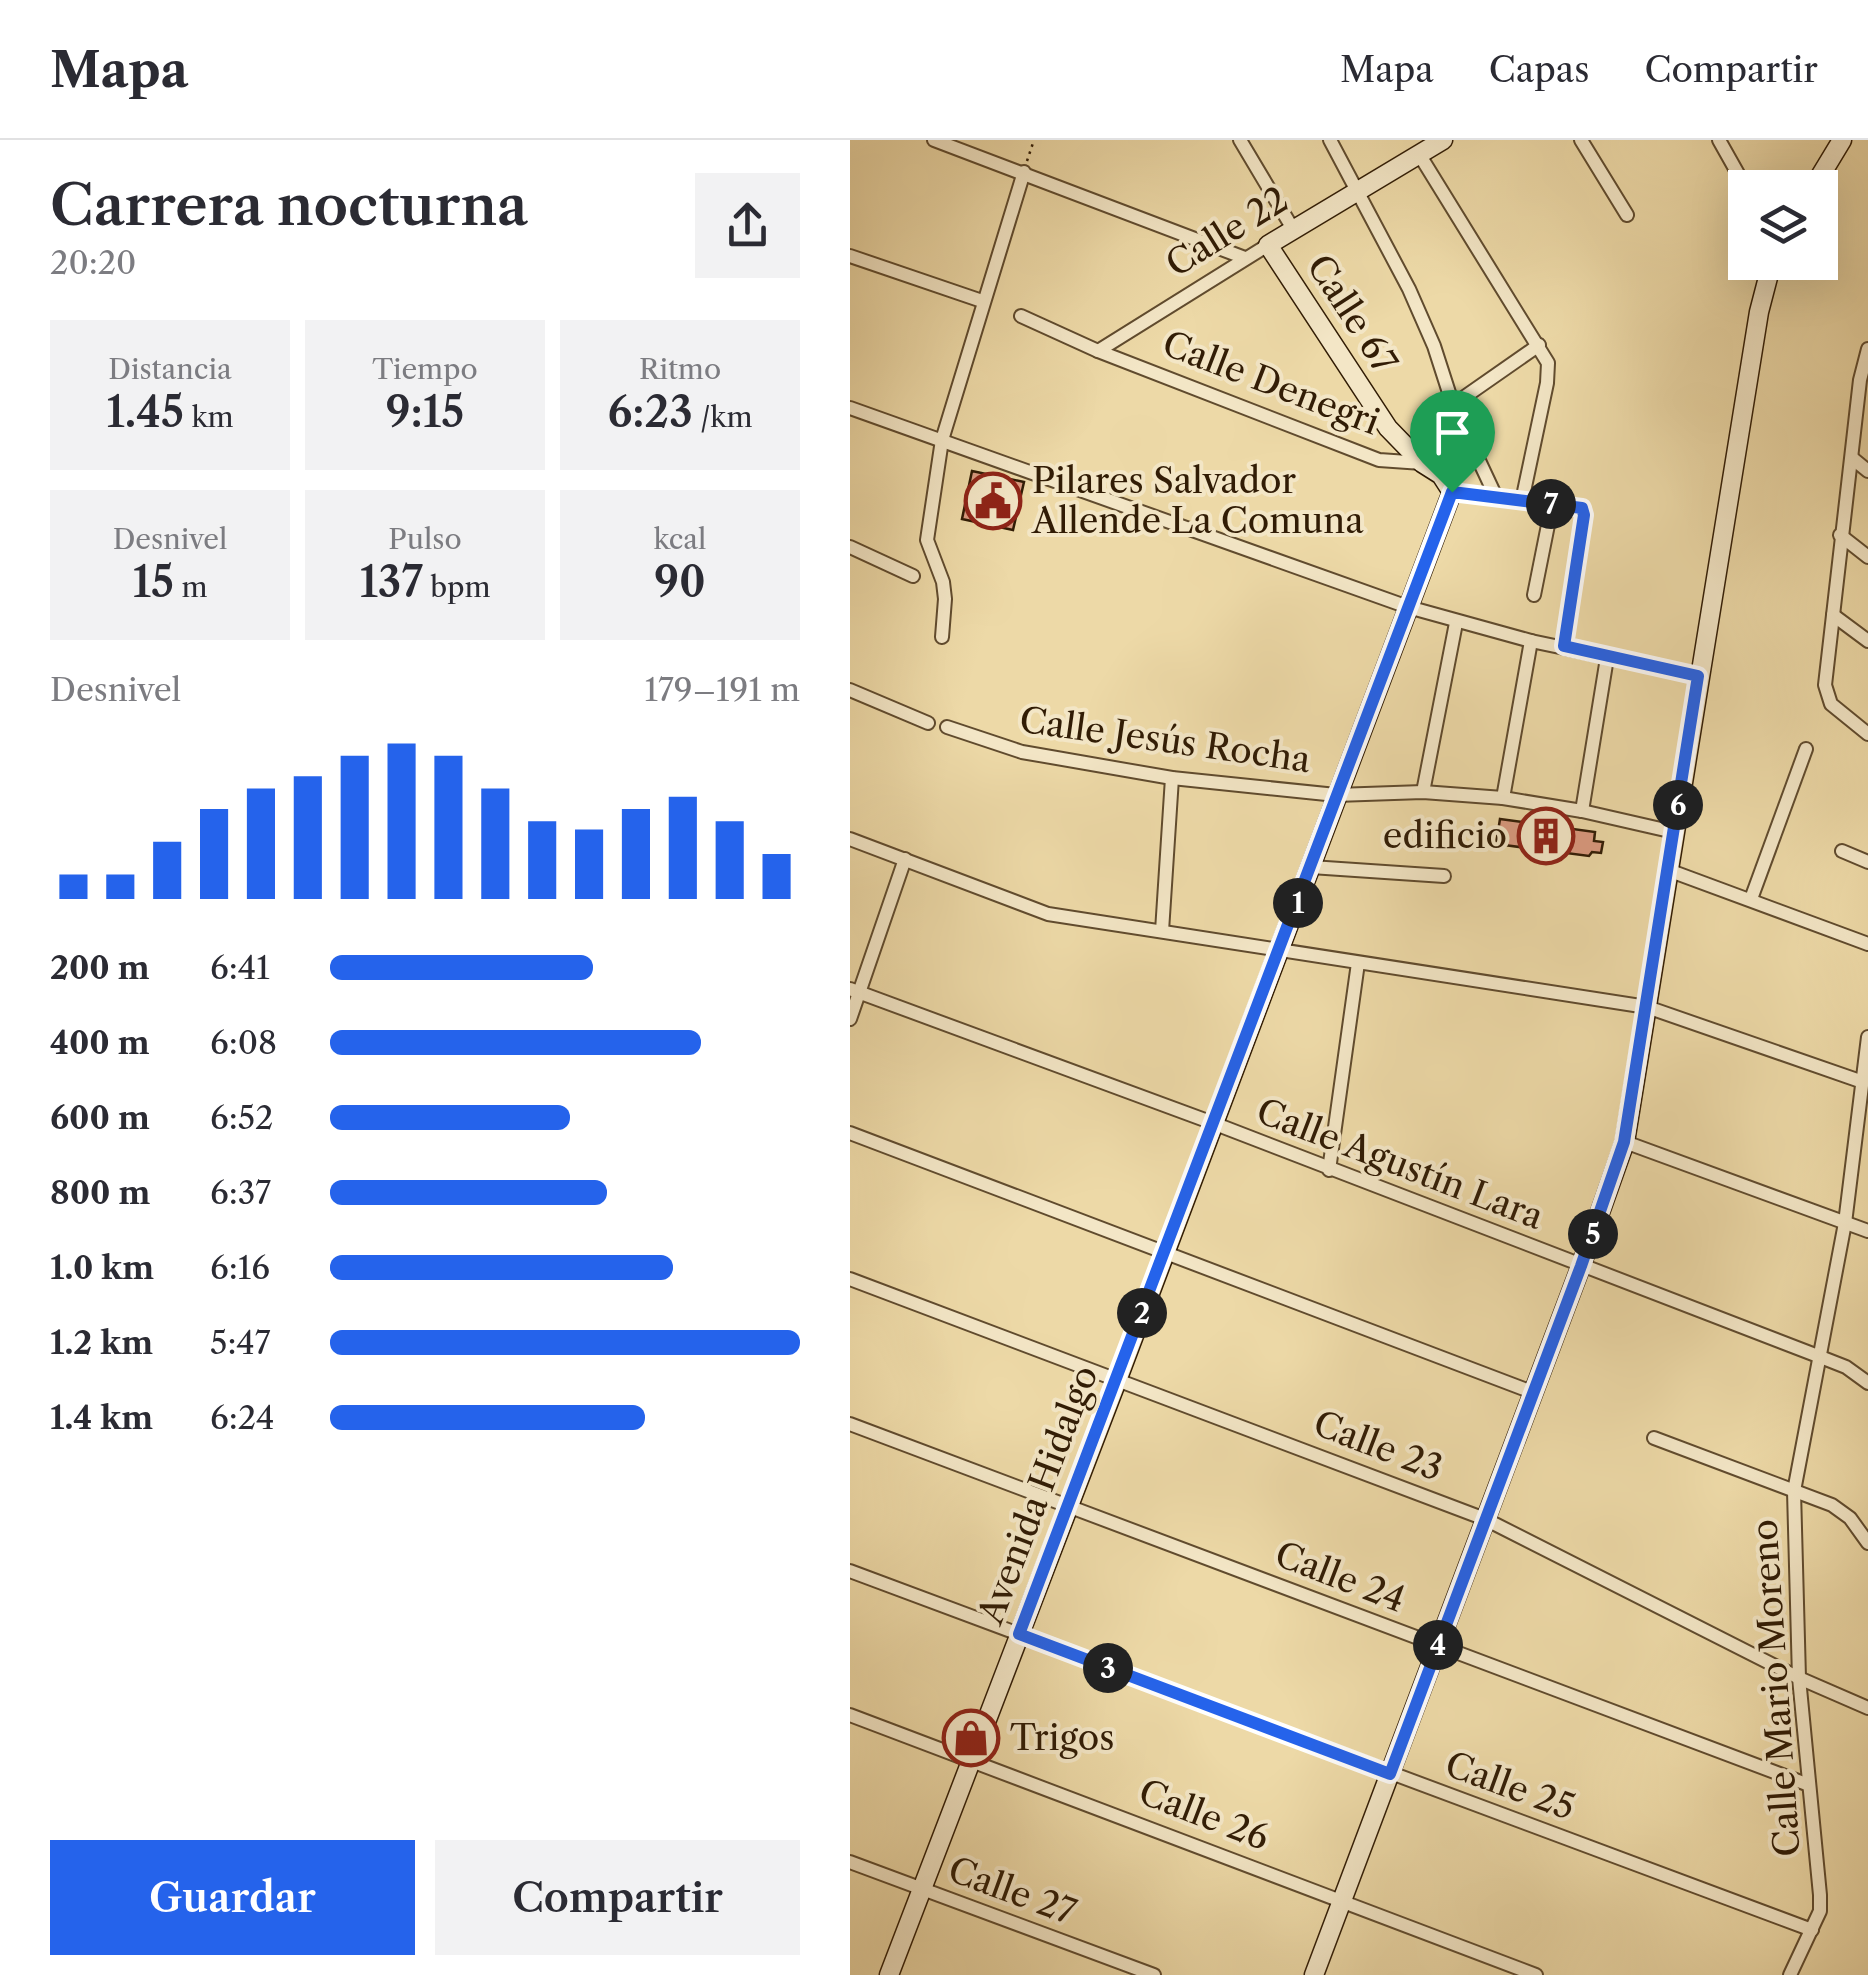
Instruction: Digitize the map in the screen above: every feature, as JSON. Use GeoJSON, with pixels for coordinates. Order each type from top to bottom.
{"type":"FeatureCollection","features":[{"type":"Feature","properties":{"kind":"street"},"geometry":{"type":"LineString","coordinates":[[934,140],[1245,258]]}},
{"type":"Feature","properties":{"kind":"street"},"geometry":{"type":"LineString","coordinates":[[1240,140],[1293,228]]}},
{"type":"Feature","properties":{"kind":"street"},"geometry":{"type":"LineString","coordinates":[[1330,140],[1410,289],[1453,405],[1496,497]]}},
{"type":"Feature","properties":{"kind":"street","name":"Calle 22"},"geometry":{"type":"LineString","coordinates":[[1098,351],[1442,140]]}},
{"type":"Feature","properties":{"kind":"street"},"geometry":{"type":"LineString","coordinates":[[1581,140],[1628,215]]}},
{"type":"Feature","properties":{"kind":"street"},"geometry":{"type":"LineString","coordinates":[[1719,140],[1736,170]]}},
{"type":"Feature","properties":{"kind":"street"},"geometry":{"type":"LineString","coordinates":[[1824,170],[1842,140]]}},
{"type":"Feature","properties":{"kind":"street"},"geometry":{"type":"LineString","coordinates":[[1419,154],[1539,345],[1549,372],[1522,501]]}},
{"type":"Feature","properties":{"kind":"street"},"geometry":{"type":"LineString","coordinates":[[942,636],[943,582],[927,540],[942,440],[1024,172]]}},
{"type":"Feature","properties":{"kind":"street","name":"Calle 67"},"geometry":{"type":"LineString","coordinates":[[1268,244],[1372,406],[1422,462]]}},
{"type":"Feature","properties":{"kind":"street"},"geometry":{"type":"LineString","coordinates":[[850,256],[982,301]]}},
{"type":"Feature","properties":{"kind":"street"},"geometry":{"type":"LineString","coordinates":[[1314,1975],[1624,1142],[1698,676],[1767,280]]}},
{"type":"Feature","properties":{"kind":"street","name":"Calle Denegri"},"geometry":{"type":"LineString","coordinates":[[1021,316],[1098,351],[1378,460],[1422,462]]}},
{"type":"Feature","properties":{"kind":"street"},"geometry":{"type":"LineString","coordinates":[[1453,405],[1539,345]]}},
{"type":"Feature","properties":{"kind":"street"},"geometry":{"type":"LineString","coordinates":[[1868,349],[1840,535],[1824,685],[1831,704],[1868,734]]}},
{"type":"Feature","properties":{"kind":"street"},"geometry":{"type":"LineString","coordinates":[[850,408],[1408,608],[1531,641],[1698,676]]}},
{"type":"Feature","properties":{"kind":"street"},"geometry":{"type":"LineString","coordinates":[[1852,458],[1868,471]]}},
{"type":"Feature","properties":{"kind":"street"},"geometry":{"type":"LineString","coordinates":[[1422,462],[1442,475],[1452,492],[1576,504],[1582,508],[1564,646]]}},
{"type":"Feature","properties":{"kind":"street","name":"Avenida Hidalgo"},"geometry":{"type":"LineString","coordinates":[[889,1975],[1452,492]]}},
{"type":"Feature","properties":{"kind":"street"},"geometry":{"type":"LineString","coordinates":[[1534,596],[1552,504]]}},
{"type":"Feature","properties":{"kind":"street"},"geometry":{"type":"LineString","coordinates":[[1840,535],[1868,557]]}},
{"type":"Feature","properties":{"kind":"street"},"geometry":{"type":"LineString","coordinates":[[850,547],[913,576]]}},
{"type":"Feature","properties":{"kind":"street"},"geometry":{"type":"LineString","coordinates":[[1833,614],[1868,641]]}},
{"type":"Feature","properties":{"kind":"street"},"geometry":{"type":"LineString","coordinates":[[1424,792],[1456,623]]}},
{"type":"Feature","properties":{"kind":"street"},"geometry":{"type":"LineString","coordinates":[[1503,798],[1531,641]]}},
{"type":"Feature","properties":{"kind":"street"},"geometry":{"type":"LineString","coordinates":[[1582,811],[1607,658]]}},
{"type":"Feature","properties":{"kind":"street"},"geometry":{"type":"LineString","coordinates":[[850,690],[928,723]]}},
{"type":"Feature","properties":{"kind":"street","name":"Calle Jesús Rocha"},"geometry":{"type":"LineString","coordinates":[[947,727],[1022,752],[1172,778],[1336,794],[1424,792],[1503,798],[1674,832]]}},
{"type":"Feature","properties":{"kind":"street"},"geometry":{"type":"LineString","coordinates":[[1751,899],[1806,749]]}},
{"type":"Feature","properties":{"kind":"street"},"geometry":{"type":"LineString","coordinates":[[1162,931],[1172,778]]}},
{"type":"Feature","properties":{"kind":"street"},"geometry":{"type":"LineString","coordinates":[[850,839],[1048,914],[1647,1007],[1860,1081]]}},
{"type":"Feature","properties":{"kind":"street"},"geometry":{"type":"LineString","coordinates":[[1842,851],[1868,862]]}},
{"type":"Feature","properties":{"kind":"street"},"geometry":{"type":"LineString","coordinates":[[850,1019],[855,991],[905,860]]}},
{"type":"Feature","properties":{"kind":"street"},"geometry":{"type":"LineString","coordinates":[[1311,867],[1444,876]]}},
{"type":"Feature","properties":{"kind":"street"},"geometry":{"type":"LineString","coordinates":[[1668,870],[1868,944]]}},
{"type":"Feature","properties":{"kind":"street"},"geometry":{"type":"LineString","coordinates":[[1329,1170],[1358,962]]}},
{"type":"Feature","properties":{"kind":"street","name":"Calle Agustín Lara"},"geometry":{"type":"LineString","coordinates":[[855,991],[1818,1356],[1846,1367],[1868,1383]]}},
{"type":"Feature","properties":{"kind":"street","name":"Calle Mario Moreno"},"geometry":{"type":"LineString","coordinates":[[1790,1975],[1820,1911],[1798,1678],[1794,1491],[1845,1223],[1868,1037]]}},
{"type":"Feature","properties":{"kind":"street"},"geometry":{"type":"LineString","coordinates":[[850,1133],[1532,1392]]}},
{"type":"Feature","properties":{"kind":"street"},"geometry":{"type":"LineString","coordinates":[[1624,1142],[1868,1231]]}},
{"type":"Feature","properties":{"kind":"street","name":"Calle 23"},"geometry":{"type":"LineString","coordinates":[[850,1279],[1486,1519],[1798,1678],[1868,1708]]}},
{"type":"Feature","properties":{"kind":"street","name":"Calle 24"},"geometry":{"type":"LineString","coordinates":[[850,1424],[1809,1785]]}},
{"type":"Feature","properties":{"kind":"street"},"geometry":{"type":"LineString","coordinates":[[1654,1438],[1832,1504],[1850,1518],[1868,1542]]}},
{"type":"Feature","properties":{"kind":"street","name":"Calle 25"},"geometry":{"type":"LineString","coordinates":[[850,1571],[1812,1930]]}},
{"type":"Feature","properties":{"kind":"street","name":"Calle 26"},"geometry":{"type":"LineString","coordinates":[[850,1714],[1536,1975]]}},
{"type":"Feature","properties":{"kind":"street","name":"Calle 27"},"geometry":{"type":"LineString","coordinates":[[850,1862],[1154,1975]]}},
{"type":"Feature","properties":{"kind":"path"},"geometry":{"type":"LineString","coordinates":[[1024,172],[1034,140]]}},
{"type":"Feature","properties":{"kind":"building","name":"Pilares Salvador Allende La Comuna"},"geometry":{"type":"Polygon","coordinates":[[[972,471],[1024,482],[1013,530],[962,519],[972,471]]]}},
{"type":"Feature","properties":{"kind":"building","name":"edificio"},"geometry":{"type":"Polygon","coordinates":[[[1500,819],[1595,832],[1594,841],[1603,842],[1601,853],[1592,852],[1589,856],[1496,844],[1500,819]]]}},
{"type":"Feature","properties":{"kind":"place","name":"Pilares Salvador Allende La Comuna"},"geometry":{"type":"Point","coordinates":[993,501]}},
{"type":"Feature","properties":{"kind":"place","name":"edificio"},"geometry":{"type":"Point","coordinates":[1546,836]}},
{"type":"Feature","properties":{"kind":"place","name":"Trigos"},"geometry":{"type":"Point","coordinates":[971,1738]}},
{"type":"Feature","properties":{"kind":"route"},"geometry":{"type":"LineString","coordinates":[[1452,492],[1576,504],[1582,508],[1564,646],[1698,676],[1624,1142],[1390,1774],[1019,1634],[1452,492]]}}]}
